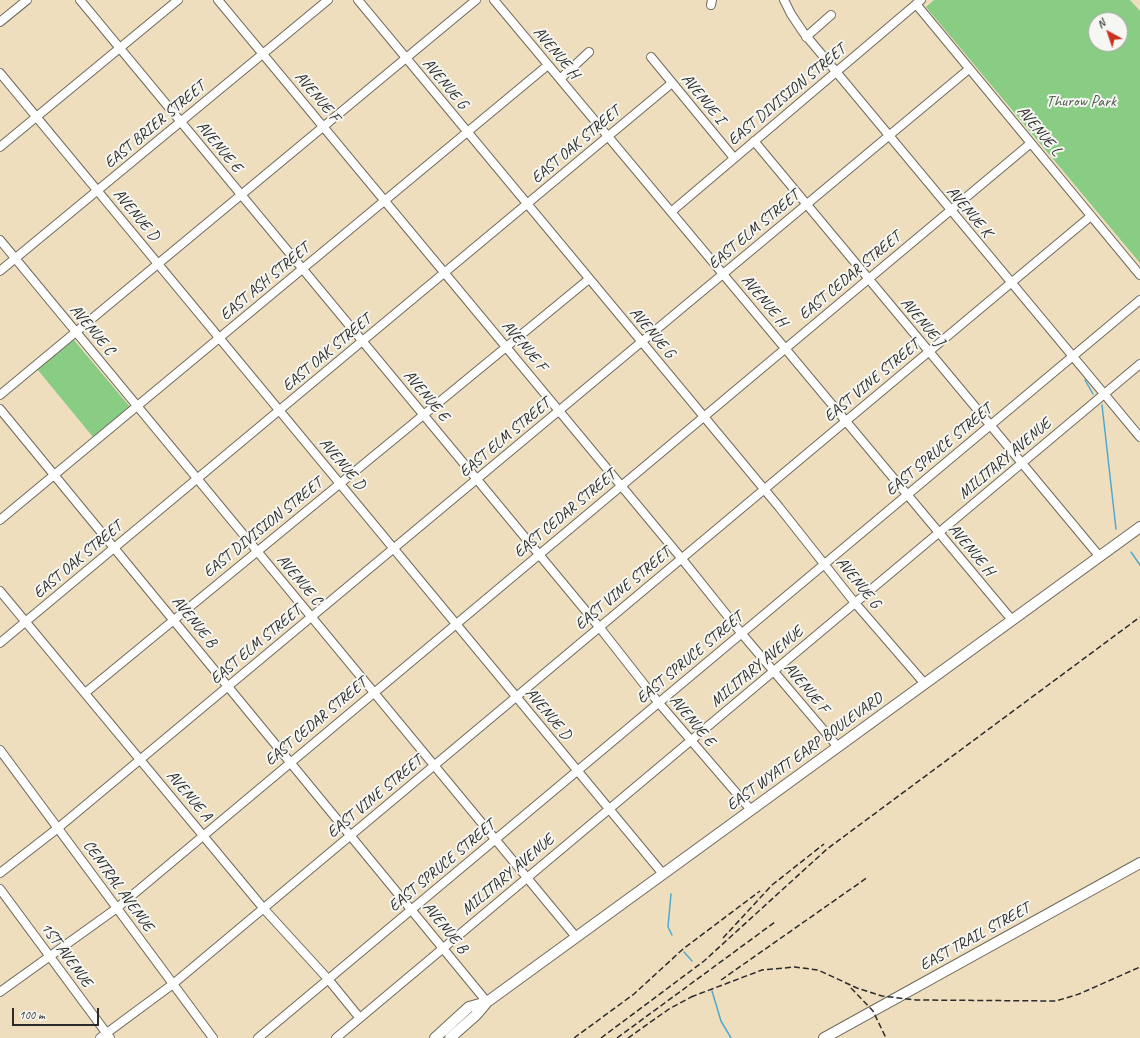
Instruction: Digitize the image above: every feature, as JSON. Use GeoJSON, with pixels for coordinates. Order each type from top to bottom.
{"type":"FeatureCollection","features":[{"type":"Feature","properties":{"kind":"main road","name":"EAST WYATT EARP BOULEVARD"},"geometry":{"type":"LineString","coordinates":[[450,1038],[476,1015],[487,1002],[1140,527]]}},
{"type":"Feature","properties":{"kind":"main road","name":"EAST TRAIL STREET"},"geometry":{"type":"LineString","coordinates":[[824,1038],[1140,863]]}},
{"type":"Feature","properties":{"kind":"main road","name":"EAST WYATT EARP BOULEVARD"},"geometry":{"type":"LineString","coordinates":[[435,1038],[469,1007],[487,1002]]}},
{"type":"Feature","properties":{"kind":"street"},"geometry":{"type":"LineString","coordinates":[[0,22],[27,0]]}},
{"type":"Feature","properties":{"kind":"street","name":"AVENUE E"},"geometry":{"type":"LineString","coordinates":[[80,0],[600,628],[658,702],[751,810]]}},
{"type":"Feature","properties":{"kind":"street"},"geometry":{"type":"LineString","coordinates":[[0,147],[178,0]]}},
{"type":"Feature","properties":{"kind":"street","name":"AVENUE F"},"geometry":{"type":"LineString","coordinates":[[218,0],[682,559],[742,634],[838,747]]}},
{"type":"Feature","properties":{"kind":"street","name":"EAST BRIER STREET"},"geometry":{"type":"LineString","coordinates":[[0,271],[328,0]]}},
{"type":"Feature","properties":{"kind":"street","name":"AVENUE G"},"geometry":{"type":"LineString","coordinates":[[358,0],[704,417],[855,603],[925,684]]}},
{"type":"Feature","properties":{"kind":"street"},"geometry":{"type":"LineString","coordinates":[[0,395],[476,0]]}},
{"type":"Feature","properties":{"kind":"street","name":"AVENUE H"},"geometry":{"type":"LineString","coordinates":[[494,0],[1012,620]]}},
{"type":"Feature","properties":{"kind":"street","name":"AVENUE K"},"geometry":{"type":"LineString","coordinates":[[784,0],[806,37],[1140,437]]}},
{"type":"Feature","properties":{"kind":"street","name":"AVENUE L"},"geometry":{"type":"LineString","coordinates":[[919,2],[969,69],[1140,275]]}},
{"type":"Feature","properties":{"kind":"street","name":"EAST DIVISION STREET"},"geometry":{"type":"LineString","coordinates":[[671,212],[919,2]]}},
{"type":"Feature","properties":{"kind":"street"},"geometry":{"type":"LineString","coordinates":[[806,37],[831,15]]}},
{"type":"Feature","properties":{"kind":"street"},"geometry":{"type":"LineString","coordinates":[[560,79],[589,52]]}},
{"type":"Feature","properties":{"kind":"street","name":"AVENUE I"},"geometry":{"type":"LineString","coordinates":[[651,57],[734,158]]}},
{"type":"Feature","properties":{"kind":"street","name":"EAST ASH STREET"},"geometry":{"type":"LineString","coordinates":[[0,520],[548,65]]}},
{"type":"Feature","properties":{"kind":"street","name":"EAST ELM STREET"},"geometry":{"type":"LineString","coordinates":[[0,873],[58,828],[969,69]]}},
{"type":"Feature","properties":{"kind":"street","name":"AVENUE D"},"geometry":{"type":"LineString","coordinates":[[0,73],[663,874]]}},
{"type":"Feature","properties":{"kind":"street","name":"EAST OAK STREET"},"geometry":{"type":"LineString","coordinates":[[0,643],[672,83]]}},
{"type":"Feature","properties":{"kind":"street","name":"AVENUE J"},"geometry":{"type":"LineString","coordinates":[[754,141],[1100,557]]}},
{"type":"Feature","properties":{"kind":"street","name":"EAST CEDAR STREET"},"geometry":{"type":"LineString","coordinates":[[0,992],[117,908],[1031,143]]}},
{"type":"Feature","properties":{"kind":"street","name":"EAST VINE STREET"},"geometry":{"type":"LineString","coordinates":[[106,1037],[173,984],[351,836],[1092,216]]}},
{"type":"Feature","properties":{"kind":"street","name":"AVENUE C"},"geometry":{"type":"LineString","coordinates":[[0,240],[576,937]]}},
{"type":"Feature","properties":{"kind":"street","name":"EAST DIVISION STREET"},"geometry":{"type":"LineString","coordinates":[[85,693],[589,279]]}},
{"type":"Feature","properties":{"kind":"street","name":"EAST SPRUCE STREET"},"geometry":{"type":"LineString","coordinates":[[258,1038],[1140,300]]}},
{"type":"Feature","properties":{"kind":"street","name":"MILITARY AVENUE"},"geometry":{"type":"LineString","coordinates":[[336,1038],[1140,364]]}},
{"type":"Feature","properties":{"kind":"street","name":"AVENUE B"},"geometry":{"type":"LineString","coordinates":[[0,409],[487,1002]]}},
{"type":"Feature","properties":{"kind":"street","name":"AVENUE A"},"geometry":{"type":"LineString","coordinates":[[0,590],[264,908],[360,1017]]}},
{"type":"Feature","properties":{"kind":"street","name":"CENTRAL AVENUE"},"geometry":{"type":"LineString","coordinates":[[0,750],[3,760],[58,828],[213,1038]]}},
{"type":"Feature","properties":{"kind":"street","name":"1ST AVENUE"},"geometry":{"type":"LineString","coordinates":[[0,889],[106,1037]]}},
{"type":"Feature","properties":{"kind":"green space","name":"Thurow Park"},"geometry":{"type":"Polygon","coordinates":[[[934,0],[1130,0],[1140,11],[1140,263],[926,7],[934,0]]]}},
{"type":"Feature","properties":{"kind":"green space"},"geometry":{"type":"Polygon","coordinates":[[[73,339],[130,407],[93,437],[37,369],[73,339]]]}},
{"type":"Feature","properties":{"kind":"waterway"},"geometry":{"type":"LineString","coordinates":[[1085,380],[1093,394]]}},
{"type":"Feature","properties":{"kind":"waterway"},"geometry":{"type":"LineString","coordinates":[[1102,405],[1116,529]]}},
{"type":"Feature","properties":{"kind":"waterway"},"geometry":{"type":"LineString","coordinates":[[1131,552],[1140,565]]}},
{"type":"Feature","properties":{"kind":"waterway"},"geometry":{"type":"LineString","coordinates":[[671,894],[668,927],[672,935]]}},
{"type":"Feature","properties":{"kind":"waterway"},"geometry":{"type":"LineString","coordinates":[[684,952],[692,961]]}},
{"type":"Feature","properties":{"kind":"waterway"},"geometry":{"type":"LineString","coordinates":[[712,991],[721,1021],[731,1038]]}},
{"type":"Feature","properties":{"kind":"railway"},"geometry":{"type":"LineString","coordinates":[[601,1038],[704,961],[827,849],[1140,617]]}},
{"type":"Feature","properties":{"kind":"railway"},"geometry":{"type":"LineString","coordinates":[[723,938],[772,885],[824,844]]}},
{"type":"Feature","properties":{"kind":"railway"},"geometry":{"type":"LineString","coordinates":[[721,980],[868,877]]}},
{"type":"Feature","properties":{"kind":"railway"},"geometry":{"type":"LineString","coordinates":[[574,1038],[634,994],[683,949],[760,891]]}},
{"type":"Feature","properties":{"kind":"railway"},"geometry":{"type":"LineString","coordinates":[[617,1038],[775,922]]}},
{"type":"Feature","properties":{"kind":"railway"},"geometry":{"type":"LineString","coordinates":[[691,997],[762,970],[795,967],[818,970],[857,988],[882,996],[916,1000],[1056,1001],[1079,994],[1140,967]]}},
{"type":"Feature","properties":{"kind":"railway"},"geometry":{"type":"LineString","coordinates":[[851,988],[873,1011],[886,1038]]}},
{"type":"Feature","properties":{"kind":"railway"},"geometry":{"type":"LineString","coordinates":[[628,1038],[669,1009],[695,995]]}}]}
